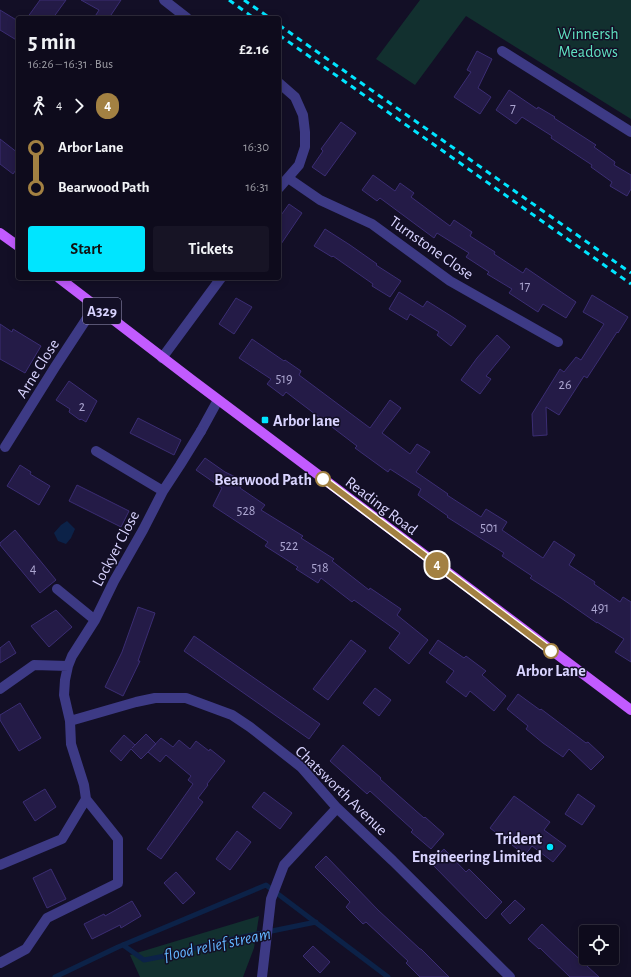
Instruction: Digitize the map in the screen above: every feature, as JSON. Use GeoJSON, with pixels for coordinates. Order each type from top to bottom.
{"type":"FeatureCollection","features":[{"type":"Feature","properties":{"kind":"main road"},"geometry":{"type":"LineString","coordinates":[[0,233],[16,245]]}},
{"type":"Feature","properties":{"kind":"main road","name":"Reading Road"},"geometry":{"type":"LineString","coordinates":[[62,280],[162,358],[631,710]]}},
{"type":"Feature","properties":{"kind":"street"},"geometry":{"type":"LineString","coordinates":[[164,0],[184,16]]}},
{"type":"Feature","properties":{"kind":"street"},"geometry":{"type":"LineString","coordinates":[[502,51],[631,132]]}},
{"type":"Feature","properties":{"kind":"street"},"geometry":{"type":"LineString","coordinates":[[281,85],[295,97],[302,115],[305,132],[304,147],[299,165],[281,186]]}},
{"type":"Feature","properties":{"kind":"street","name":"Turnstone Close"},"geometry":{"type":"LineString","coordinates":[[288,178],[320,200],[372,224],[450,281],[558,342]]}},
{"type":"Feature","properties":{"kind":"street"},"geometry":{"type":"LineString","coordinates":[[162,358],[220,280]]}},
{"type":"Feature","properties":{"kind":"street","name":"Arne Close"},"geometry":{"type":"LineString","coordinates":[[5,447],[95,306]]}},
{"type":"Feature","properties":{"kind":"street","name":"Lockyer Close"},"geometry":{"type":"LineString","coordinates":[[70,720],[64,695],[65,680],[72,656],[95,620],[114,581],[163,491],[201,431],[218,400]]}},
{"type":"Feature","properties":{"kind":"street"},"geometry":{"type":"LineString","coordinates":[[96,451],[163,491]]}},
{"type":"Feature","properties":{"kind":"street"},"geometry":{"type":"LineString","coordinates":[[57,589],[95,620]]}},
{"type":"Feature","properties":{"kind":"street"},"geometry":{"type":"LineString","coordinates":[[0,689],[34,665],[68,666]]}},
{"type":"Feature","properties":{"kind":"street","name":"Chatsworth Avenue"},"geometry":{"type":"LineString","coordinates":[[70,720],[155,698],[186,698],[232,715],[250,727],[301,767],[337,808],[394,861],[510,977]]}},
{"type":"Feature","properties":{"kind":"street"},"geometry":{"type":"LineString","coordinates":[[0,963],[26,949],[47,918],[118,883],[118,839],[86,799],[84,785],[71,744],[70,720]]}},
{"type":"Feature","properties":{"kind":"street"},"geometry":{"type":"LineString","coordinates":[[0,865],[62,840],[86,799]]}},
{"type":"Feature","properties":{"kind":"street"},"geometry":{"type":"LineString","coordinates":[[262,977],[271,899],[284,865],[337,808]]}},
{"type":"Feature","properties":{"kind":"green space","name":"Winnersh Meadows"},"geometry":{"type":"Polygon","coordinates":[[[420,0],[631,0],[631,119],[466,16],[415,85],[376,59],[420,0]]]}},
{"type":"Feature","properties":{"kind":"green space"},"geometry":{"type":"Polygon","coordinates":[[[259,916],[254,948],[243,977],[140,977],[130,955],[259,916]]]}},
{"type":"Feature","properties":{"kind":"water"},"geometry":{"type":"Polygon","coordinates":[[[67,521],[75,529],[71,538],[66,544],[58,541],[54,533],[67,521]]]}},
{"type":"Feature","properties":{"kind":"building"},"geometry":{"type":"Polygon","coordinates":[[[40,0],[66,0],[54,16],[28,16],[40,0]]]}},
{"type":"Feature","properties":{"kind":"building"},"geometry":{"type":"Polygon","coordinates":[[[81,0],[121,0],[110,16],[95,16],[99,10],[81,0]]]}},
{"type":"Feature","properties":{"kind":"building"},"geometry":{"type":"Polygon","coordinates":[[[0,10],[16,20],[16,40],[0,30],[0,10]]]}},
{"type":"Feature","properties":{"kind":"building"},"geometry":{"type":"Polygon","coordinates":[[[477,51],[492,59],[478,88],[491,97],[480,114],[454,97],[471,72],[467,70],[477,51]]]}},
{"type":"Feature","properties":{"kind":"building"},"geometry":{"type":"Polygon","coordinates":[[[509,90],[537,109],[538,107],[555,117],[554,118],[596,145],[594,147],[615,162],[614,165],[631,175],[631,189],[627,196],[610,186],[612,182],[591,167],[592,165],[551,138],[552,136],[522,117],[516,124],[496,110],[509,90]]]}},
{"type":"Feature","properties":{"kind":"building"},"geometry":{"type":"Polygon","coordinates":[[[341,122],[356,133],[325,176],[312,167],[323,151],[321,149],[341,122]]]}},
{"type":"Feature","properties":{"kind":"building"},"geometry":{"type":"Polygon","coordinates":[[[0,139],[16,151],[16,170],[13,174],[0,164],[0,139]]]}},
{"type":"Feature","properties":{"kind":"building"},"geometry":{"type":"Polygon","coordinates":[[[373,175],[395,191],[400,183],[414,193],[411,197],[450,226],[454,220],[472,232],[470,236],[495,252],[494,254],[523,273],[526,268],[576,302],[566,318],[543,304],[538,312],[509,293],[512,289],[487,274],[489,272],[466,257],[469,253],[437,233],[434,238],[380,198],[377,201],[362,190],[373,175]]]}},
{"type":"Feature","properties":{"kind":"building"},"geometry":{"type":"Polygon","coordinates":[[[289,204],[302,213],[281,244],[281,215],[289,204]]]}},
{"type":"Feature","properties":{"kind":"building"},"geometry":{"type":"Polygon","coordinates":[[[325,229],[401,281],[390,297],[372,286],[373,284],[333,256],[332,257],[314,246],[325,229]]]}},
{"type":"Feature","properties":{"kind":"building"},"geometry":{"type":"Polygon","coordinates":[[[399,292],[423,307],[427,301],[466,326],[451,346],[437,335],[439,332],[410,314],[407,320],[389,309],[399,292]]]}},
{"type":"Feature","properties":{"kind":"building"},"geometry":{"type":"Polygon","coordinates":[[[592,295],[628,317],[587,378],[584,376],[559,415],[546,407],[547,435],[533,436],[532,414],[560,369],[564,372],[576,357],[581,360],[604,324],[583,312],[592,295]]]}},
{"type":"Feature","properties":{"kind":"building"},"geometry":{"type":"Polygon","coordinates":[[[236,298],[252,307],[234,334],[219,324],[236,298]]]}},
{"type":"Feature","properties":{"kind":"building"},"geometry":{"type":"Polygon","coordinates":[[[0,324],[12,332],[13,329],[41,346],[25,373],[0,359],[0,324]]]}},
{"type":"Feature","properties":{"kind":"building"},"geometry":{"type":"Polygon","coordinates":[[[497,335],[510,347],[486,376],[491,379],[480,394],[461,380],[477,358],[497,335]]]}},
{"type":"Feature","properties":{"kind":"building"},"geometry":{"type":"Polygon","coordinates":[[[252,339],[301,371],[299,375],[370,428],[390,400],[401,408],[382,433],[410,454],[417,444],[430,452],[416,472],[448,494],[447,495],[481,517],[486,509],[507,522],[502,530],[543,558],[554,541],[575,555],[569,565],[595,582],[594,584],[620,602],[623,597],[631,602],[631,662],[615,652],[624,639],[597,623],[530,578],[532,576],[502,556],[504,553],[447,517],[448,516],[418,495],[421,489],[390,469],[388,472],[355,448],[357,446],[286,392],[283,396],[267,384],[271,379],[239,358],[252,339]]]}},
{"type":"Feature","properties":{"kind":"building"},"geometry":{"type":"Polygon","coordinates":[[[69,381],[97,401],[86,422],[81,419],[80,420],[69,412],[70,409],[56,400],[69,381]]]}},
{"type":"Feature","properties":{"kind":"building"},"geometry":{"type":"Polygon","coordinates":[[[138,418],[181,440],[174,455],[130,433],[138,418]]]}},
{"type":"Feature","properties":{"kind":"building"},"geometry":{"type":"Polygon","coordinates":[[[205,458],[225,472],[244,481],[240,488],[265,505],[261,510],[303,536],[301,538],[334,559],[332,561],[369,590],[370,588],[401,609],[397,615],[428,640],[409,664],[389,648],[400,633],[354,600],[352,602],[321,578],[318,583],[296,569],[298,567],[265,546],[268,542],[213,506],[222,488],[196,470],[205,458]]]}},
{"type":"Feature","properties":{"kind":"building"},"geometry":{"type":"Polygon","coordinates":[[[20,465],[31,472],[30,474],[50,486],[39,505],[7,486],[20,465]]]}},
{"type":"Feature","properties":{"kind":"building"},"geometry":{"type":"Polygon","coordinates":[[[77,485],[129,511],[121,527],[69,501],[77,485]]]}},
{"type":"Feature","properties":{"kind":"building"},"geometry":{"type":"Polygon","coordinates":[[[15,530],[56,580],[40,593],[0,545],[0,543],[15,530]]]}},
{"type":"Feature","properties":{"kind":"building"},"geometry":{"type":"Polygon","coordinates":[[[138,607],[155,613],[138,661],[140,661],[123,696],[105,687],[122,652],[138,607]]]}},
{"type":"Feature","properties":{"kind":"building"},"geometry":{"type":"Polygon","coordinates":[[[56,610],[72,627],[49,647],[31,626],[56,610]]]}},
{"type":"Feature","properties":{"kind":"building"},"geometry":{"type":"Polygon","coordinates":[[[194,636],[320,724],[309,739],[184,651],[194,636]]]}},
{"type":"Feature","properties":{"kind":"building"},"geometry":{"type":"Polygon","coordinates":[[[351,640],[366,651],[328,700],[313,689],[351,640]]]}},
{"type":"Feature","properties":{"kind":"building"},"geometry":{"type":"Polygon","coordinates":[[[438,640],[464,658],[466,656],[486,671],[482,675],[506,696],[494,711],[470,691],[466,697],[446,682],[454,671],[429,653],[438,640]]]}},
{"type":"Feature","properties":{"kind":"building"},"geometry":{"type":"Polygon","coordinates":[[[9,641],[16,653],[0,663],[0,648],[9,641]]]}},
{"type":"Feature","properties":{"kind":"building"},"geometry":{"type":"Polygon","coordinates":[[[375,688],[391,700],[379,716],[363,703],[375,688]]]}},
{"type":"Feature","properties":{"kind":"building"},"geometry":{"type":"Polygon","coordinates":[[[518,694],[540,710],[541,709],[586,743],[588,742],[604,757],[591,770],[569,749],[563,757],[543,743],[526,729],[528,726],[507,709],[518,694]]]}},
{"type":"Feature","properties":{"kind":"building"},"geometry":{"type":"Polygon","coordinates":[[[20,703],[41,738],[19,751],[0,720],[0,715],[20,703]]]}},
{"type":"Feature","properties":{"kind":"building"},"geometry":{"type":"Polygon","coordinates":[[[146,734],[156,744],[141,759],[131,749],[121,761],[110,751],[124,735],[135,745],[146,734]]]}},
{"type":"Feature","properties":{"kind":"building"},"geometry":{"type":"Polygon","coordinates":[[[161,738],[173,747],[179,740],[190,749],[196,741],[209,751],[210,749],[225,761],[198,798],[203,802],[161,859],[147,849],[193,784],[188,780],[191,776],[166,755],[160,762],[148,752],[161,738]]]}},
{"type":"Feature","properties":{"kind":"building"},"geometry":{"type":"Polygon","coordinates":[[[343,745],[424,818],[425,817],[444,834],[431,849],[411,832],[413,830],[370,791],[367,794],[330,761],[343,745]]]}},
{"type":"Feature","properties":{"kind":"building"},"geometry":{"type":"Polygon","coordinates":[[[45,789],[56,807],[35,821],[23,802],[45,789]]]}},
{"type":"Feature","properties":{"kind":"building"},"geometry":{"type":"Polygon","coordinates":[[[264,792],[292,813],[280,829],[252,807],[264,792]]]}},
{"type":"Feature","properties":{"kind":"building"},"geometry":{"type":"Polygon","coordinates":[[[578,794],[595,806],[582,825],[565,814],[578,794]]]}},
{"type":"Feature","properties":{"kind":"building"},"geometry":{"type":"Polygon","coordinates":[[[514,796],[550,822],[544,830],[566,846],[553,862],[532,846],[525,855],[490,828],[514,796]]]}},
{"type":"Feature","properties":{"kind":"building"},"geometry":{"type":"Polygon","coordinates":[[[237,831],[251,842],[230,870],[216,859],[237,831]]]}},
{"type":"Feature","properties":{"kind":"building"},"geometry":{"type":"Polygon","coordinates":[[[444,849],[466,872],[469,869],[502,902],[486,919],[430,862],[444,849]]]}},
{"type":"Feature","properties":{"kind":"building"},"geometry":{"type":"Polygon","coordinates":[[[326,856],[378,910],[449,977],[420,977],[406,963],[408,961],[366,922],[363,924],[346,907],[350,902],[315,867],[326,856]]]}},
{"type":"Feature","properties":{"kind":"building"},"geometry":{"type":"Polygon","coordinates":[[[51,869],[66,899],[47,908],[33,878],[51,869]]]}},
{"type":"Feature","properties":{"kind":"building"},"geometry":{"type":"Polygon","coordinates":[[[176,872],[195,893],[183,904],[164,883],[176,872]]]}},
{"type":"Feature","properties":{"kind":"building"},"geometry":{"type":"Polygon","coordinates":[[[515,900],[525,909],[510,924],[501,914],[515,900]]]}},
{"type":"Feature","properties":{"kind":"building"},"geometry":{"type":"Polygon","coordinates":[[[132,901],[141,916],[121,928],[120,925],[92,939],[84,924],[104,914],[105,916],[132,901]]]}},
{"type":"Feature","properties":{"kind":"building"},"geometry":{"type":"Polygon","coordinates":[[[542,924],[579,959],[579,965],[586,965],[599,977],[570,977],[540,948],[539,949],[528,939],[542,924]]]}},
{"type":"Feature","properties":{"kind":"building"},"geometry":{"type":"Polygon","coordinates":[[[313,946],[330,962],[320,973],[303,956],[313,946]]]}},
{"type":"Feature","properties":{"kind":"waterway"},"geometry":{"type":"LineString","coordinates":[[55,977],[118,947],[266,885],[388,977]]}},
{"type":"Feature","properties":{"kind":"waterway","name":"flood relief stream"},"geometry":{"type":"LineString","coordinates":[[123,945],[144,960],[170,955],[218,942],[316,922]]}},
{"type":"Feature","properties":{"kind":"railway"},"geometry":{"type":"LineString","coordinates":[[229,0],[251,16]]}},
{"type":"Feature","properties":{"kind":"railway"},"geometry":{"type":"LineString","coordinates":[[244,0],[267,16]]}},
{"type":"Feature","properties":{"kind":"railway"},"geometry":{"type":"LineString","coordinates":[[281,26],[631,273]]}},
{"type":"Feature","properties":{"kind":"railway"},"geometry":{"type":"LineString","coordinates":[[281,36],[631,284]]}},
{"type":"Feature","properties":{"kind":"bus line","name":"4"},"geometry":{"type":"LineString","coordinates":[[323,479],[551,651]]}},
{"type":"Feature","properties":{"kind":"place","name":"Arbor lane"},"geometry":{"type":"Point","coordinates":[265,420]}},
{"type":"Feature","properties":{"kind":"place","name":"Bearwood Path"},"geometry":{"type":"Point","coordinates":[323,479]}},
{"type":"Feature","properties":{"kind":"place","name":"Arbor Lane"},"geometry":{"type":"Point","coordinates":[551,651]}},
{"type":"Feature","properties":{"kind":"place","name":"Trident Engineering Limited"},"geometry":{"type":"Point","coordinates":[550,847]}}]}
